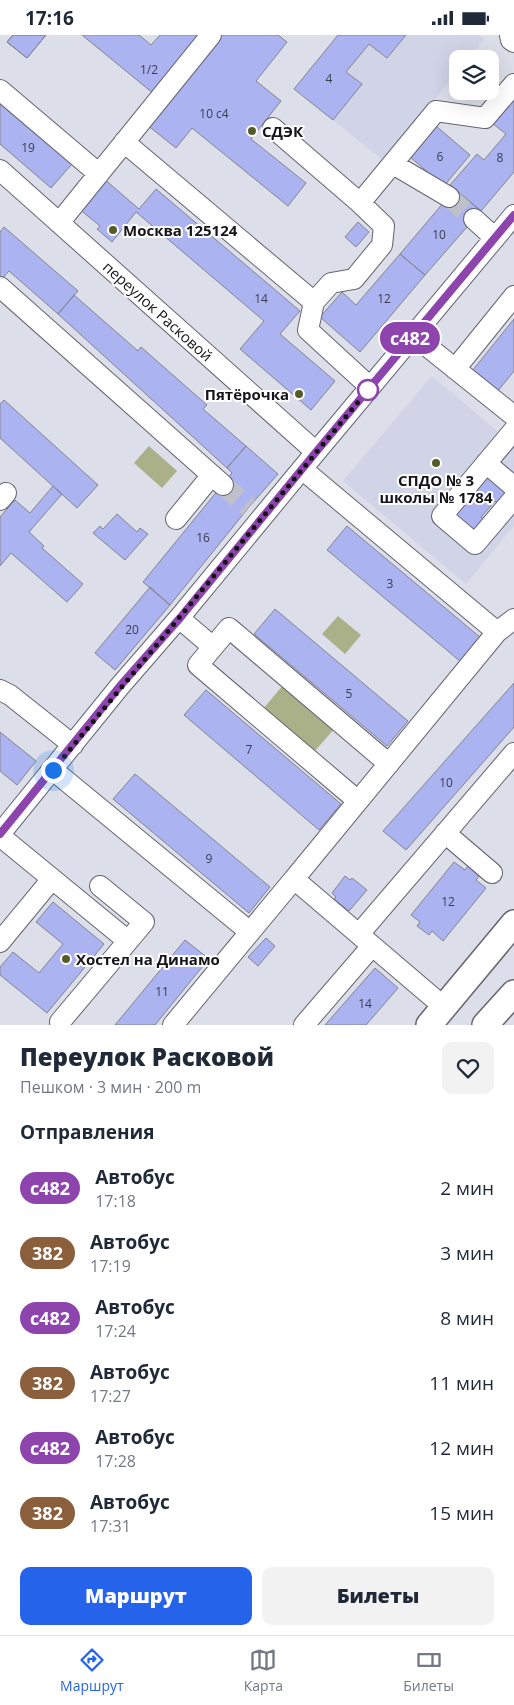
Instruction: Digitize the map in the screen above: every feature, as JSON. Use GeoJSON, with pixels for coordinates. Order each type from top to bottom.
{"type":"FeatureCollection","features":[{"type":"Feature","properties":{"kind":"main road"},"geometry":{"type":"LineString","coordinates":[[436,1016],[514,923]]}},
{"type":"Feature","properties":{"kind":"main road"},"geometry":{"type":"LineString","coordinates":[[485,1025],[514,993]]}},
{"type":"Feature","properties":{"kind":"street"},"geometry":{"type":"LineString","coordinates":[[59,223],[211,35]]}},
{"type":"Feature","properties":{"kind":"street"},"geometry":{"type":"LineString","coordinates":[[510,35],[510,40],[514,43]]}},
{"type":"Feature","properties":{"kind":"street"},"geometry":{"type":"LineString","coordinates":[[360,203],[436,111],[485,118],[514,84]]}},
{"type":"Feature","properties":{"kind":"street"},"geometry":{"type":"LineString","coordinates":[[0,90],[99,174]]}},
{"type":"Feature","properties":{"kind":"street"},"geometry":{"type":"LineString","coordinates":[[273,128],[384,226],[382,245],[354,279],[331,283],[314,303],[308,330],[370,387]]}},
{"type":"Feature","properties":{"kind":"street"},"geometry":{"type":"LineString","coordinates":[[124,142],[314,303]]}},
{"type":"Feature","properties":{"kind":"street"},"geometry":{"type":"LineString","coordinates":[[393,164],[449,197]]}},
{"type":"Feature","properties":{"kind":"street","name":"переулок Расковой"},"geometry":{"type":"LineString","coordinates":[[1,173],[316,452]]}},
{"type":"Feature","properties":{"kind":"street"},"geometry":{"type":"LineString","coordinates":[[128,941],[0,835],[7,812],[53,770],[120,686],[180,618],[255,513],[302,469],[514,215]]}},
{"type":"Feature","properties":{"kind":"street"},"geometry":{"type":"LineString","coordinates":[[474,219],[495,238]]}},
{"type":"Feature","properties":{"kind":"street"},"geometry":{"type":"LineString","coordinates":[[1,291],[217,480],[176,519]]}},
{"type":"Feature","properties":{"kind":"street"},"geometry":{"type":"LineString","coordinates":[[455,369],[514,296]]}},
{"type":"Feature","properties":{"kind":"street"},"geometry":{"type":"LineString","coordinates":[[413,335],[455,369],[511,406]]}},
{"type":"Feature","properties":{"kind":"street"},"geometry":{"type":"LineString","coordinates":[[514,430],[442,516],[475,544],[514,498]]}},
{"type":"Feature","properties":{"kind":"street"},"geometry":{"type":"LineString","coordinates":[[486,463],[514,487]]}},
{"type":"Feature","properties":{"kind":"street"},"geometry":{"type":"LineString","coordinates":[[302,469],[497,632]]}},
{"type":"Feature","properties":{"kind":"street"},"geometry":{"type":"LineString","coordinates":[[180,618],[213,647]]}},
{"type":"Feature","properties":{"kind":"street"},"geometry":{"type":"LineString","coordinates":[[173,1025],[497,632],[514,619]]}},
{"type":"Feature","properties":{"kind":"street"},"geometry":{"type":"LineString","coordinates":[[358,801],[198,665],[213,647],[229,628],[389,764]]}},
{"type":"Feature","properties":{"kind":"street"},"geometry":{"type":"LineString","coordinates":[[0,690],[10,695],[73,745]]}},
{"type":"Feature","properties":{"kind":"street"},"geometry":{"type":"LineString","coordinates":[[304,1025],[445,833],[514,753]]}},
{"type":"Feature","properties":{"kind":"street"},"geometry":{"type":"LineString","coordinates":[[53,770],[250,932]]}},
{"type":"Feature","properties":{"kind":"street"},"geometry":{"type":"LineString","coordinates":[[445,833],[492,873]]}},
{"type":"Feature","properties":{"kind":"street"},"geometry":{"type":"LineString","coordinates":[[0,942],[52,879]]}},
{"type":"Feature","properties":{"kind":"street"},"geometry":{"type":"LineString","coordinates":[[294,879],[366,940],[436,1016]]}},
{"type":"Feature","properties":{"kind":"street"},"geometry":{"type":"LineString","coordinates":[[60,1022],[144,922],[100,885]]}},
{"type":"Feature","properties":{"kind":"shaded area"},"geometry":{"type":"Polygon","coordinates":[[[338,35],[479,35],[484,39],[475,50],[449,50],[449,82],[385,162],[294,89],[338,35]]]}},
{"type":"Feature","properties":{"kind":"shaded area","name":"СПДО № 3 школы № 1784"},"geometry":{"type":"Polygon","coordinates":[[[432,376],[514,445],[514,526],[466,584],[343,481],[432,376]]]}},
{"type":"Feature","properties":{"kind":"green space"},"geometry":{"type":"Polygon","coordinates":[[[149,446],[177,471],[162,488],[134,463],[149,446]]]}},
{"type":"Feature","properties":{"kind":"green space"},"geometry":{"type":"Polygon","coordinates":[[[338,616],[361,635],[345,654],[322,634],[338,616]]]}},
{"type":"Feature","properties":{"kind":"green space"},"geometry":{"type":"Polygon","coordinates":[[[284,684],[335,728],[314,752],[263,709],[284,684]]]}},
{"type":"Feature","properties":{"kind":"building"},"geometry":{"type":"Polygon","coordinates":[[[13,35],[46,35],[27,58],[7,42],[13,35]]]}},
{"type":"Feature","properties":{"kind":"building"},"geometry":{"type":"Polygon","coordinates":[[[13,35],[46,35],[27,58],[7,42],[13,35]]]}},
{"type":"Feature","properties":{"kind":"building"},"geometry":{"type":"Polygon","coordinates":[[[82,35],[139,35],[151,45],[160,35],[202,35],[154,94],[82,35]]]}},
{"type":"Feature","properties":{"kind":"building"},"geometry":{"type":"Polygon","coordinates":[[[218,35],[278,35],[287,42],[256,81],[281,101],[251,139],[306,183],[288,206],[192,128],[176,148],[146,124],[218,35]]]}},
{"type":"Feature","properties":{"kind":"building"},"geometry":{"type":"Polygon","coordinates":[[[338,35],[406,35],[387,58],[369,44],[346,72],[362,84],[333,120],[294,89],[338,35]]]}},
{"type":"Feature","properties":{"kind":"building"},"geometry":{"type":"Polygon","coordinates":[[[514,98],[514,172],[481,211],[450,185],[477,154],[484,160],[506,134],[492,123],[514,98]]]}},
{"type":"Feature","properties":{"kind":"building"},"geometry":{"type":"Polygon","coordinates":[[[0,101],[72,164],[51,188],[0,144],[0,101]]]}},
{"type":"Feature","properties":{"kind":"building"},"geometry":{"type":"Polygon","coordinates":[[[436,126],[470,155],[444,186],[410,157],[436,126]]]}},
{"type":"Feature","properties":{"kind":"building"},"geometry":{"type":"Polygon","coordinates":[[[103,178],[139,209],[156,189],[300,311],[280,334],[335,381],[311,410],[240,349],[264,321],[136,212],[112,242],[97,229],[100,226],[78,208],[103,178]]]}},
{"type":"Feature","properties":{"kind":"building"},"geometry":{"type":"Polygon","coordinates":[[[455,189],[481,211],[425,275],[400,254],[455,189]]]}},
{"type":"Feature","properties":{"kind":"building"},"geometry":{"type":"Polygon","coordinates":[[[358,222],[369,232],[356,247],[345,237],[358,222]]]}},
{"type":"Feature","properties":{"kind":"building"},"geometry":{"type":"Polygon","coordinates":[[[4,227],[78,291],[58,314],[9,271],[0,281],[0,232],[4,227]]]}},
{"type":"Feature","properties":{"kind":"building"},"geometry":{"type":"Polygon","coordinates":[[[400,254],[425,275],[360,352],[320,317],[342,292],[356,305],[400,254]]]}},
{"type":"Feature","properties":{"kind":"building"},"geometry":{"type":"Polygon","coordinates":[[[74,295],[138,351],[141,347],[207,405],[203,409],[246,446],[227,468],[58,314],[74,295]]]}},
{"type":"Feature","properties":{"kind":"building"},"geometry":{"type":"Polygon","coordinates":[[[514,319],[514,371],[497,392],[472,371],[514,319]]]}},
{"type":"Feature","properties":{"kind":"building"},"geometry":{"type":"Polygon","coordinates":[[[4,400],[98,485],[77,508],[0,438],[0,404],[4,400]]]}},
{"type":"Feature","properties":{"kind":"building"},"geometry":{"type":"Polygon","coordinates":[[[246,446],[278,474],[170,605],[143,582],[232,473],[227,468],[246,446]]]}},
{"type":"Feature","properties":{"kind":"building"},"geometry":{"type":"Polygon","coordinates":[[[488,474],[510,492],[500,504],[495,501],[481,517],[486,521],[475,533],[454,515],[488,474]]]}},
{"type":"Feature","properties":{"kind":"building"},"geometry":{"type":"Polygon","coordinates":[[[53,486],[62,494],[29,532],[44,546],[42,548],[83,584],[67,602],[11,553],[0,566],[0,517],[15,500],[30,513],[53,486]]]}},
{"type":"Feature","properties":{"kind":"building"},"geometry":{"type":"Polygon","coordinates":[[[117,514],[137,532],[140,528],[148,534],[125,560],[93,533],[100,526],[103,529],[117,514]]]}},
{"type":"Feature","properties":{"kind":"building"},"geometry":{"type":"Polygon","coordinates":[[[347,526],[481,638],[461,662],[327,550],[347,526]]]}},
{"type":"Feature","properties":{"kind":"building"},"geometry":{"type":"Polygon","coordinates":[[[150,587],[170,605],[115,670],[95,653],[150,587]]]}},
{"type":"Feature","properties":{"kind":"building"},"geometry":{"type":"Polygon","coordinates":[[[275,609],[408,721],[387,746],[254,634],[275,609]]]}},
{"type":"Feature","properties":{"kind":"building"},"geometry":{"type":"Polygon","coordinates":[[[514,683],[514,727],[406,850],[383,831],[514,683]]]}},
{"type":"Feature","properties":{"kind":"building"},"geometry":{"type":"Polygon","coordinates":[[[206,690],[341,804],[319,830],[184,715],[206,690]]]}},
{"type":"Feature","properties":{"kind":"building"},"geometry":{"type":"Polygon","coordinates":[[[0,732],[36,761],[17,785],[0,771],[0,732]]]}},
{"type":"Feature","properties":{"kind":"building"},"geometry":{"type":"Polygon","coordinates":[[[135,774],[270,887],[249,913],[113,799],[135,774]]]}},
{"type":"Feature","properties":{"kind":"building"},"geometry":{"type":"Polygon","coordinates":[[[454,862],[465,870],[468,866],[479,876],[476,880],[486,888],[443,941],[432,931],[429,935],[417,926],[420,922],[411,915],[454,862]]]}},
{"type":"Feature","properties":{"kind":"building"},"geometry":{"type":"Polygon","coordinates":[[[345,876],[350,880],[352,878],[367,890],[349,911],[334,899],[336,897],[332,893],[345,876]]]}},
{"type":"Feature","properties":{"kind":"building"},"geometry":{"type":"Polygon","coordinates":[[[53,902],[104,944],[47,1013],[0,975],[0,967],[13,952],[39,973],[63,944],[36,922],[53,902]]]}},
{"type":"Feature","properties":{"kind":"building"},"geometry":{"type":"Polygon","coordinates":[[[266,938],[275,946],[258,966],[248,957],[266,938]]]}},
{"type":"Feature","properties":{"kind":"building"},"geometry":{"type":"Polygon","coordinates":[[[185,940],[209,959],[155,1025],[115,1025],[185,940]]]}},
{"type":"Feature","properties":{"kind":"building"},"geometry":{"type":"Polygon","coordinates":[[[375,968],[398,988],[366,1025],[325,1025],[375,968]]]}},
{"type":"Feature","properties":{"kind":"tunnel"},"geometry":{"type":"LineString","coordinates":[[449,197],[474,219]]}},
{"type":"Feature","properties":{"kind":"tunnel"},"geometry":{"type":"LineString","coordinates":[[223,485],[249,507]]}},
{"type":"Feature","properties":{"kind":"bus line","name":"с482"},"geometry":{"type":"LineString","coordinates":[[0,834],[120,686],[180,618],[514,215]]}},
{"type":"Feature","properties":{"kind":"place","name":"СДЭК"},"geometry":{"type":"Point","coordinates":[252,131]}},
{"type":"Feature","properties":{"kind":"place","name":"Москва 125124"},"geometry":{"type":"Point","coordinates":[113,230]}},
{"type":"Feature","properties":{"kind":"place","name":"Пятёрочка"},"geometry":{"type":"Point","coordinates":[299,394]}},
{"type":"Feature","properties":{"kind":"place","name":"СПДО № 3 школы № 1784"},"geometry":{"type":"Point","coordinates":[436,463]}},
{"type":"Feature","properties":{"kind":"place","name":"Хостел на Динамо"},"geometry":{"type":"Point","coordinates":[66,959]}},
{"type":"Feature","properties":{"kind":"route"},"geometry":{"type":"LineString","coordinates":[[53,770],[120,686],[180,618],[368,390]]}}]}
